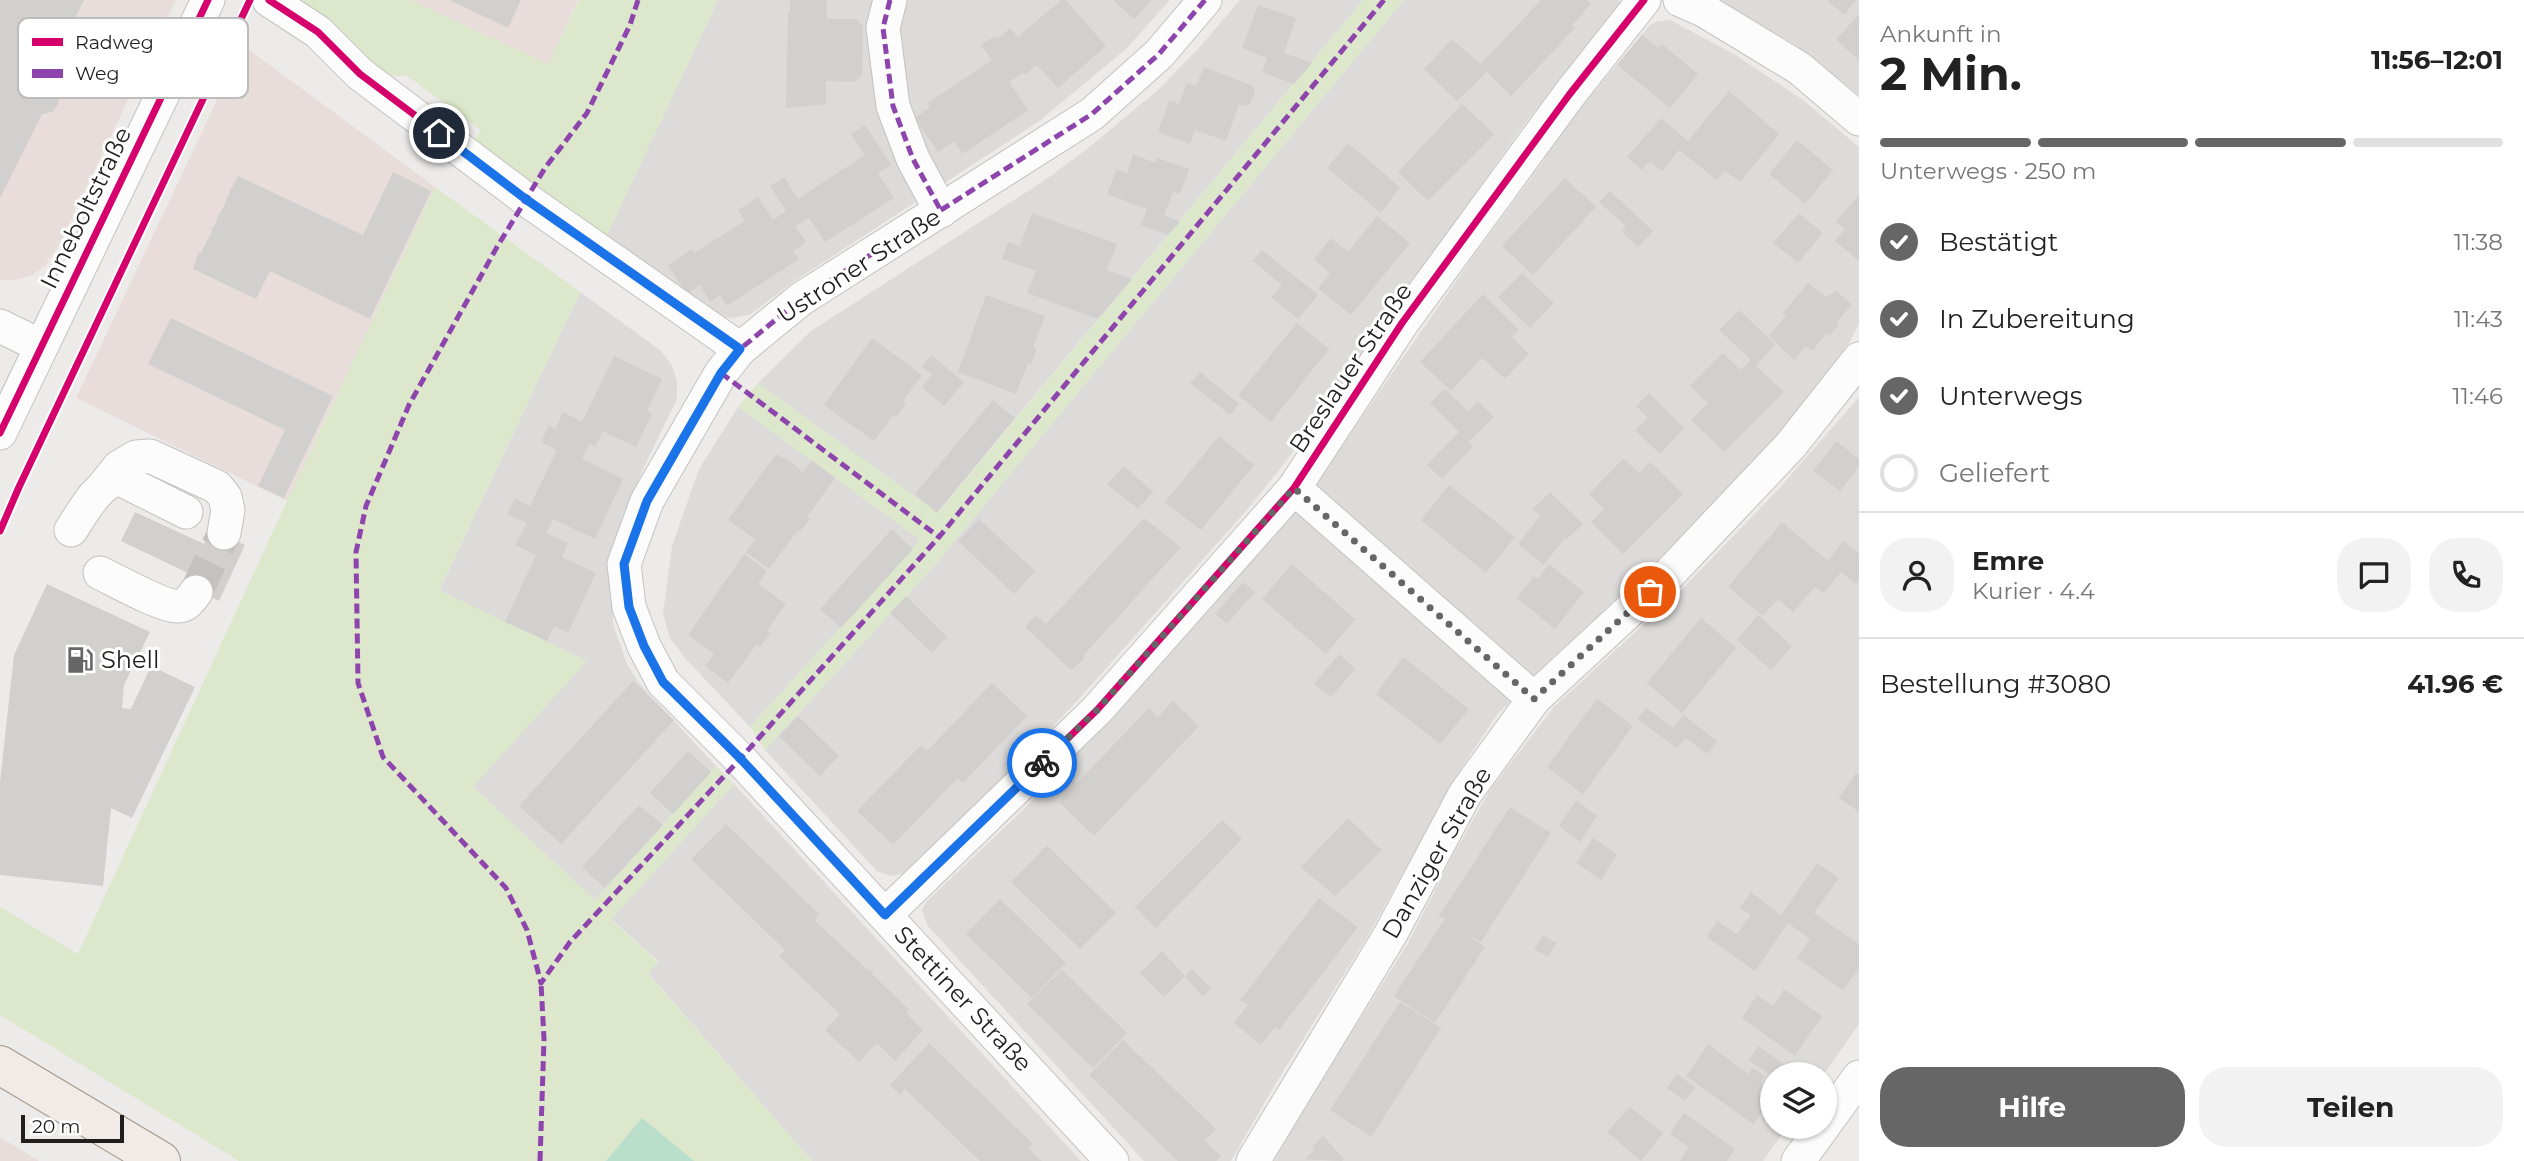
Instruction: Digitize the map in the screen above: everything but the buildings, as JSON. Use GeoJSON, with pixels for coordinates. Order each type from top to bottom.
{"type":"FeatureCollection","features":[{"type":"Feature","properties":{"kind":"main road"},"geometry":{"type":"LineString","coordinates":[[0,1065],[161,1161]]}},
{"type":"Feature","properties":{"kind":"street","name":"Inneboltstraße"},"geometry":{"type":"LineString","coordinates":[[199,18],[208,0]]}},
{"type":"Feature","properties":{"kind":"street"},"geometry":{"type":"LineString","coordinates":[[269,0],[318,32],[360,74],[527,200],[740,349]]}},
{"type":"Feature","properties":{"kind":"street"},"geometry":{"type":"LineString","coordinates":[[890,0],[883,28],[893,106],[913,159],[941,211]]}},
{"type":"Feature","properties":{"kind":"street","name":"Ustroner Straße"},"geometry":{"type":"LineString","coordinates":[[740,349],[801,299],[1092,114],[1159,54],[1205,0]]}},
{"type":"Feature","properties":{"kind":"street","name":"Breslauer Straße"},"geometry":{"type":"LineString","coordinates":[[885,915],[1097,710],[1294,488],[1402,323],[1569,95],[1644,0]]}},
{"type":"Feature","properties":{"kind":"street"},"geometry":{"type":"LineString","coordinates":[[1680,0],[1705,11],[1799,68],[1859,119]]}},
{"type":"Feature","properties":{"kind":"street","name":"Inneboltstraße"},"geometry":{"type":"LineString","coordinates":[[0,433],[161,98]]}},
{"type":"Feature","properties":{"kind":"street"},"geometry":{"type":"LineString","coordinates":[[0,326],[41,346]]}},
{"type":"Feature","properties":{"kind":"street","name":"Stettiner Straße"},"geometry":{"type":"LineString","coordinates":[[740,349],[721,373],[647,501],[624,564],[629,607],[644,646],[663,682],[740,758],[1112,1161]]}},
{"type":"Feature","properties":{"kind":"street","name":"Danziger Straße"},"geometry":{"type":"LineString","coordinates":[[1253,1161],[1390,935],[1465,794],[1534,699],[1669,575],[1791,444],[1859,359]]}},
{"type":"Feature","properties":{"kind":"street"},"geometry":{"type":"LineString","coordinates":[[71,530],[96,493],[119,467],[136,457],[150,456],[217,487],[225,497],[228,510],[225,533]]}},
{"type":"Feature","properties":{"kind":"street"},"geometry":{"type":"LineString","coordinates":[[106,483],[118,478],[186,512]]}},
{"type":"Feature","properties":{"kind":"street"},"geometry":{"type":"LineString","coordinates":[[1294,488],[1534,699]]}},
{"type":"Feature","properties":{"kind":"street"},"geometry":{"type":"LineString","coordinates":[[100,573],[165,604],[178,607],[189,602],[196,592]]}},
{"type":"Feature","properties":{"kind":"street"},"geometry":{"type":"LineString","coordinates":[[1837,1107],[1859,1077]]}},
{"type":"Feature","properties":{"kind":"street"},"geometry":{"type":"LineString","coordinates":[[1798,1161],[1814,1139]]}},
{"type":"Feature","properties":{"kind":"shaded area"},"geometry":{"type":"Polygon","coordinates":[[[0,0],[176,0],[167,18],[18,18],[18,98],[129,98],[59,245],[45,266],[31,276],[0,280],[0,0]]]}},
{"type":"Feature","properties":{"kind":"shaded area"},"geometry":{"type":"Polygon","coordinates":[[[411,0],[578,0],[548,64],[411,0]]]}},
{"type":"Feature","properties":{"kind":"shaded area"},"geometry":{"type":"Polygon","coordinates":[[[718,0],[1170,0],[1126,49],[1038,122],[793,282],[751,314],[733,318],[718,317],[605,239],[718,0]]]}},
{"type":"Feature","properties":{"kind":"shaded area"},"geometry":{"type":"Polygon","coordinates":[[[1240,0],[1363,0],[937,513],[758,383],[811,331],[1045,180],[1087,149],[1158,90],[1240,0]]]}},
{"type":"Feature","properties":{"kind":"shaded area"},"geometry":{"type":"Polygon","coordinates":[[[1404,0],[1618,0],[1620,3],[1520,130],[1287,460],[1246,511],[1077,701],[992,790],[905,873],[890,876],[877,871],[765,750],[934,566],[1404,0]]]}},
{"type":"Feature","properties":{"kind":"shaded area"},"geometry":{"type":"Polygon","coordinates":[[[1717,0],[1859,0],[1859,95],[1793,43],[1717,0]]]}},
{"type":"Feature","properties":{"kind":"shaded area"},"geometry":{"type":"Polygon","coordinates":[[[1670,20],[1734,54],[1803,100],[1859,147],[1859,324],[1849,343],[1806,402],[1726,491],[1622,596],[1554,656],[1496,716],[1457,775],[1369,934],[1277,1081],[1231,1161],[1144,1161],[928,926],[922,910],[926,902],[1025,808],[1207,612],[1278,529],[1341,447],[1544,160],[1555,138],[1650,25],[1670,20]]]}},
{"type":"Feature","properties":{"kind":"shaded area"},"geometry":{"type":"Polygon","coordinates":[[[248,49],[435,187],[287,501],[76,398],[218,98],[248,98],[248,49]]]}},
{"type":"Feature","properties":{"kind":"shaded area"},"geometry":{"type":"Polygon","coordinates":[[[580,292],[660,350],[672,365],[677,381],[677,399],[633,496],[612,583],[613,624],[627,664],[639,683],[716,766],[595,900],[473,787],[439,591],[580,292]]]}},
{"type":"Feature","properties":{"kind":"shaded area"},"geometry":{"type":"Polygon","coordinates":[[[1859,397],[1859,1024],[1832,1062],[1760,1062],[1760,1139],[1779,1139],[1763,1161],[1274,1161],[1306,1104],[1407,945],[1490,790],[1554,707],[1683,588],[1777,491],[1859,397]]]}},
{"type":"Feature","properties":{"kind":"shaded area"},"geometry":{"type":"Polygon","coordinates":[[[738,407],[921,539],[750,727],[685,658],[670,638],[663,614],[672,546],[699,469],[738,407]]]}},
{"type":"Feature","properties":{"kind":"shaded area"},"geometry":{"type":"Polygon","coordinates":[[[734,784],[1081,1161],[812,1161],[648,973],[658,961],[611,919],[734,784]]]}},
{"type":"Feature","properties":{"kind":"shaded area"},"geometry":{"type":"Polygon","coordinates":[[[0,1137],[39,1161],[0,1161],[0,1137]]]}},
{"type":"Feature","properties":{"kind":"green space"},"geometry":{"type":"Polygon","coordinates":[[[297,0],[411,0],[548,64],[579,0],[718,0],[605,239],[472,143],[481,130],[406,75],[385,77],[297,0]]]}},
{"type":"Feature","properties":{"kind":"green space"},"geometry":{"type":"Polygon","coordinates":[[[1363,0],[1404,0],[934,566],[765,750],[750,727],[920,540],[738,407],[758,383],[938,513],[1363,0]]]}},
{"type":"Feature","properties":{"kind":"green space"},"geometry":{"type":"Polygon","coordinates":[[[435,187],[580,292],[439,590],[587,661],[473,787],[595,900],[716,766],[734,784],[611,920],[658,962],[648,974],[812,1161],[239,1161],[0,1015],[0,907],[78,954],[435,187]]]}},
{"type":"Feature","properties":{"kind":"green space"},"geometry":{"type":"Polygon","coordinates":[[[642,1118],[694,1161],[606,1161],[642,1118]]]}},
{"type":"Feature","properties":{"kind":"tunnel"},"geometry":{"type":"LineString","coordinates":[[196,592],[224,533]]}},
{"type":"Feature","properties":{"kind":"marked path"},"geometry":{"type":"LineString","coordinates":[[638,0],[630,25],[587,113],[545,168],[497,247],[409,405],[366,506],[356,552],[358,683],[383,757],[506,888],[527,930],[541,983],[570,942],[740,759],[939,537],[1384,0]]}},
{"type":"Feature","properties":{"kind":"marked path"},"geometry":{"type":"LineString","coordinates":[[890,0],[883,28],[893,106],[913,159],[941,211]]}},
{"type":"Feature","properties":{"kind":"marked path"},"geometry":{"type":"LineString","coordinates":[[523,196],[740,349],[801,299],[1092,114],[1159,54],[1205,0]]}},
{"type":"Feature","properties":{"kind":"marked path"},"geometry":{"type":"LineString","coordinates":[[740,349],[721,373],[647,501],[624,564],[629,607],[644,646],[663,682],[740,759]]}},
{"type":"Feature","properties":{"kind":"marked path"},"geometry":{"type":"LineString","coordinates":[[721,373],[939,537]]}},
{"type":"Feature","properties":{"kind":"marked path"},"geometry":{"type":"LineString","coordinates":[[540,1161],[544,1039],[541,983]]}},
{"type":"Feature","properties":{"kind":"cycle path"},"geometry":{"type":"LineString","coordinates":[[199,18],[208,0]]}},
{"type":"Feature","properties":{"kind":"cycle path"},"geometry":{"type":"LineString","coordinates":[[241,18],[250,0]]}},
{"type":"Feature","properties":{"kind":"cycle path"},"geometry":{"type":"LineString","coordinates":[[269,0],[318,32],[360,74],[517,192]]}},
{"type":"Feature","properties":{"kind":"cycle path"},"geometry":{"type":"LineString","coordinates":[[885,915],[1097,710],[1294,488],[1402,323],[1569,95],[1644,0]]}},
{"type":"Feature","properties":{"kind":"cycle path"},"geometry":{"type":"LineString","coordinates":[[0,433],[161,98]]}},
{"type":"Feature","properties":{"kind":"cycle path"},"geometry":{"type":"LineString","coordinates":[[0,531],[204,98]]}},
{"type":"Feature","properties":{"kind":"way so far"},"geometry":{"type":"LineString","coordinates":[[1042,763],[1097,710],[1294,488],[1534,699],[1650,592]]}},
{"type":"Feature","properties":{"kind":"place","name":"Shell"},"geometry":{"type":"Point","coordinates":[80,660]}},
{"type":"Feature","properties":{"kind":"route"},"geometry":{"type":"LineString","coordinates":[[439,133],[527,200],[740,349],[721,373],[647,501],[624,564],[629,607],[644,646],[663,682],[740,758],[885,915],[1042,763]]}}]}
